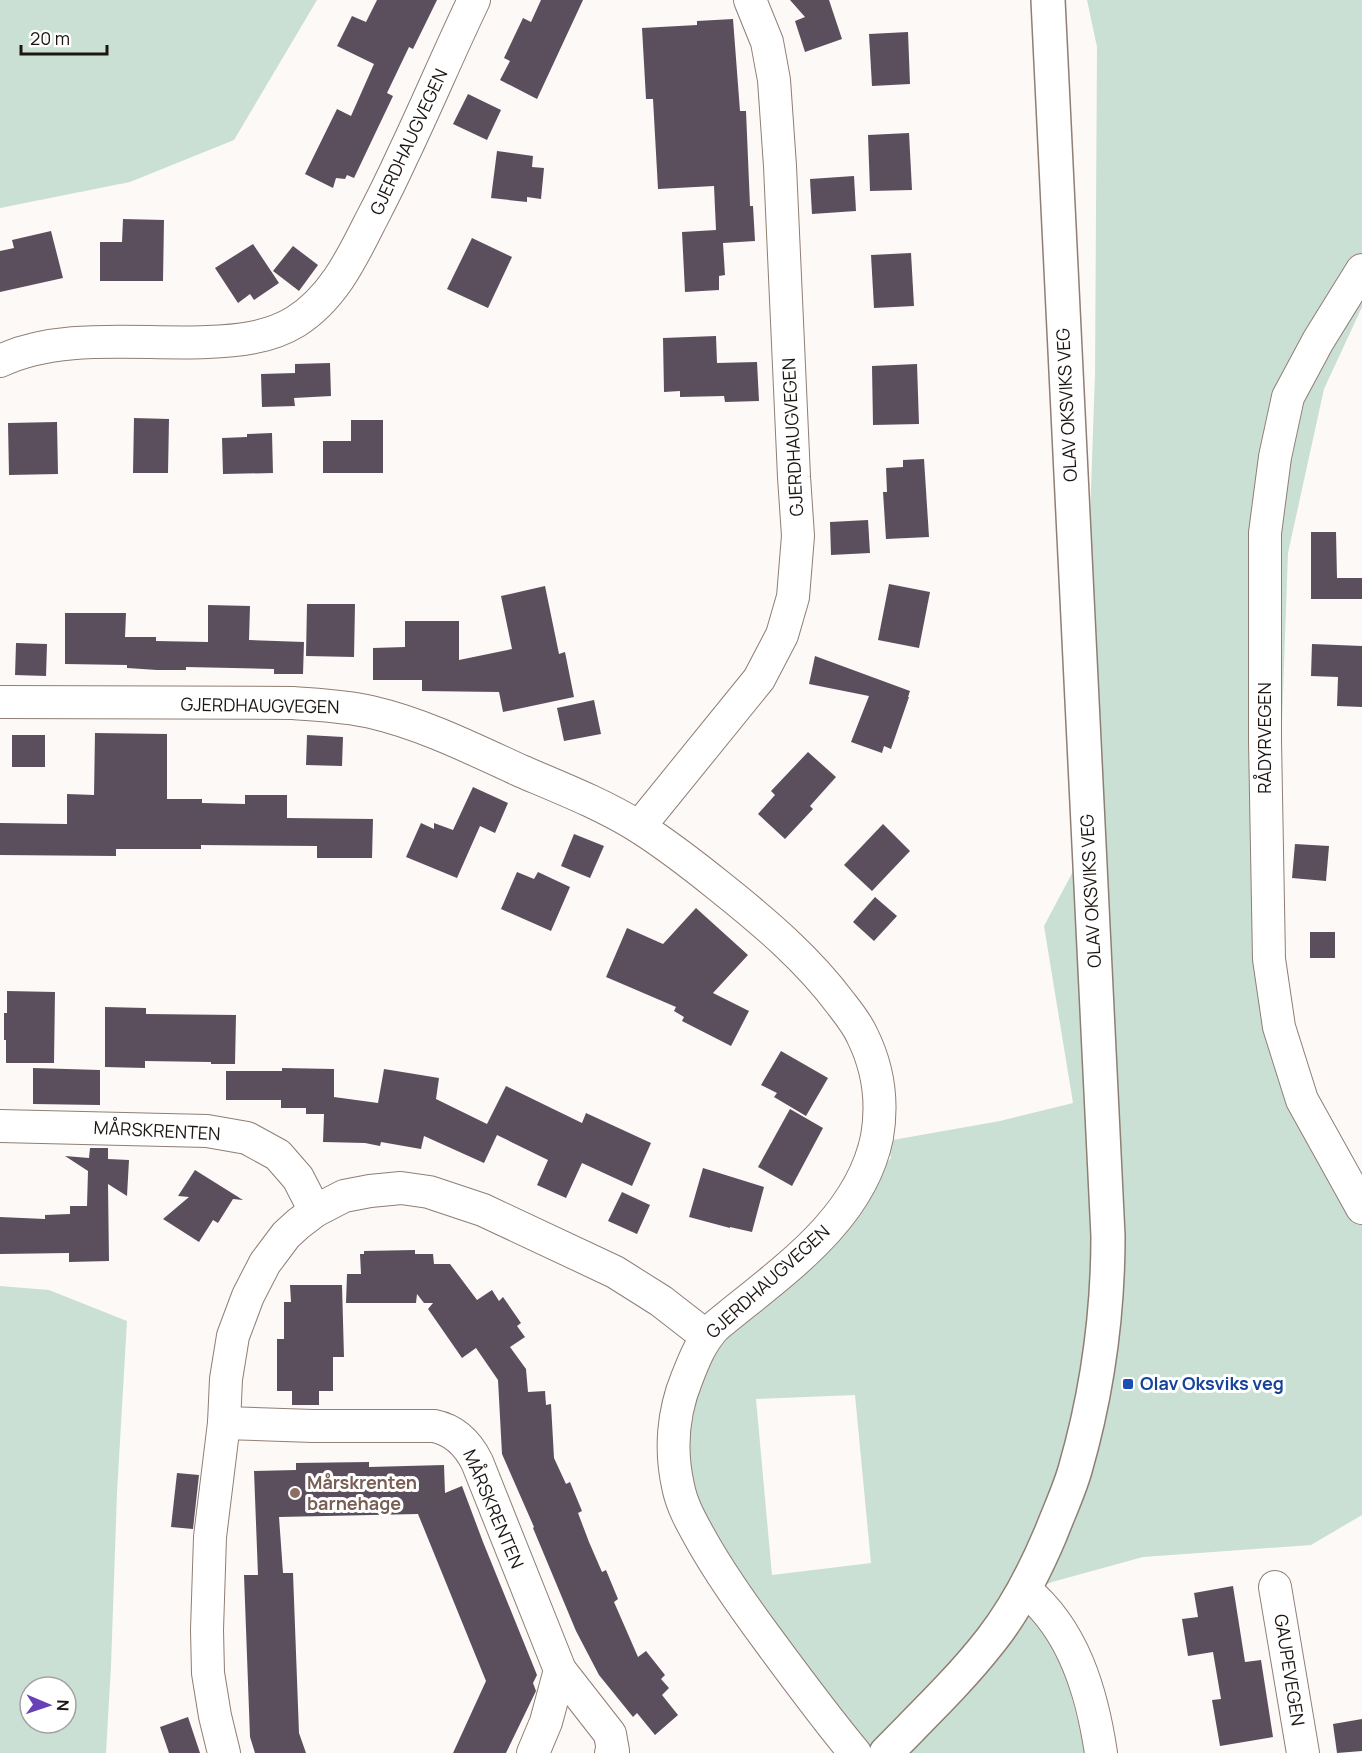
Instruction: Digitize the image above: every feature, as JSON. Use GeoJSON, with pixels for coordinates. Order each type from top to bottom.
{"type":"FeatureCollection","features":[{"type":"Feature","properties":{"kind":"street","name":"GJERDHAUGVEGEN"},"geometry":{"type":"LineString","coordinates":[[0,361],[31,350],[93,342],[239,340],[266,334],[294,323],[317,306],[338,281],[355,253],[389,185],[474,0]]}},
{"type":"Feature","properties":{"kind":"street","name":"GJERDHAUGVEGEN"},"geometry":{"type":"LineString","coordinates":[[639,827],[759,679],[782,635],[793,597],[798,536],[774,80],[767,42],[750,0]]}},
{"type":"Feature","properties":{"kind":"street","name":"OLAV OKSVIKS VEG"},"geometry":{"type":"LineString","coordinates":[[886,1753],[945,1693],[992,1640],[1025,1590],[1058,1515],[1084,1437],[1099,1360],[1108,1275],[1108,1236],[1048,0]]}},
{"type":"Feature","properties":{"kind":"street","name":"RÅDYRVEGEN"},"geometry":{"type":"LineString","coordinates":[[1362,270],[1318,341],[1288,397],[1275,457],[1265,533],[1264,717],[1269,959],[1279,1027],[1302,1100],[1362,1208]]}},
{"type":"Feature","properties":{"kind":"street","name":"GJERDHAUGVEGEN"},"geometry":{"type":"LineString","coordinates":[[0,702],[293,703],[331,705],[370,712],[407,723],[477,751],[602,807],[639,827],[743,904],[795,951],[828,986],[862,1035],[876,1074],[880,1096],[876,1138],[870,1158],[861,1180],[839,1214],[816,1243],[706,1336],[684,1384],[674,1437],[674,1461],[687,1514],[735,1596],[855,1753]]}},
{"type":"Feature","properties":{"kind":"street","name":"MÅRSKRENTEN"},"geometry":{"type":"LineString","coordinates":[[0,1126],[207,1131],[246,1138],[278,1155],[297,1178],[315,1211]]}},
{"type":"Feature","properties":{"kind":"street"},"geometry":{"type":"LineString","coordinates":[[224,1753],[208,1673],[207,1630],[210,1537],[224,1423],[226,1379],[233,1336],[248,1296],[265,1263],[286,1235],[315,1211],[345,1196],[400,1188],[429,1192],[483,1210],[615,1272],[661,1301],[706,1336]]}},
{"type":"Feature","properties":{"kind":"street","name":"MÅRSKRENTEN"},"geometry":{"type":"LineString","coordinates":[[224,1423],[434,1426],[443,1428],[462,1440],[477,1462],[560,1670],[610,1734],[613,1751],[611,1753]]}},
{"type":"Feature","properties":{"kind":"street","name":"GAUPEVEGEN"},"geometry":{"type":"LineString","coordinates":[[1275,1587],[1302,1753]]}},
{"type":"Feature","properties":{"kind":"street"},"geometry":{"type":"LineString","coordinates":[[1025,1590],[1041,1603],[1066,1637],[1088,1692],[1101,1753]]}},
{"type":"Feature","properties":{"kind":"street"},"geometry":{"type":"LineString","coordinates":[[532,1753],[546,1722],[560,1670]]}},
{"type":"Feature","properties":{"kind":"green space"},"geometry":{"type":"Polygon","coordinates":[[[0,0],[317,0],[234,140],[130,182],[0,208],[0,0]]]}},
{"type":"Feature","properties":{"kind":"green space"},"geometry":{"type":"Polygon","coordinates":[[[1087,0],[1362,0],[1362,307],[1324,389],[1288,553],[1282,721],[1280,1057],[1362,1223],[1362,1515],[1311,1545],[1143,1557],[1043,1586],[1086,1753],[852,1753],[746,1623],[665,1445],[670,1389],[804,1256],[891,1158],[887,1141],[1000,1121],[1073,1103],[1044,926],[1078,862],[1095,374],[1097,47],[1087,0]],[[855,1395],[756,1399],[772,1575],[871,1563],[855,1395]]]}},
{"type":"Feature","properties":{"kind":"green space"},"geometry":{"type":"Polygon","coordinates":[[[0,1286],[49,1290],[127,1321],[106,1753],[0,1753],[0,1286]]]}},
{"type":"Feature","properties":{"kind":"building"},"geometry":{"type":"Polygon","coordinates":[[[377,0],[437,0],[413,49],[409,47],[387,93],[393,96],[354,178],[347,175],[345,179],[336,178],[333,188],[305,174],[337,109],[351,116],[374,64],[337,46],[352,16],[366,22],[377,0]]]}},
{"type":"Feature","properties":{"kind":"building"},"geometry":{"type":"Polygon","coordinates":[[[541,0],[583,0],[537,99],[500,80],[510,61],[504,58],[523,18],[531,22],[541,0]]]}},
{"type":"Feature","properties":{"kind":"building"},"geometry":{"type":"Polygon","coordinates":[[[790,0],[829,0],[842,39],[805,52],[795,21],[805,17],[790,0]]]}},
{"type":"Feature","properties":{"kind":"building"},"geometry":{"type":"Polygon","coordinates":[[[733,19],[740,111],[746,111],[750,206],[753,206],[755,241],[723,243],[725,275],[719,276],[719,290],[685,292],[682,232],[716,230],[714,186],[658,189],[653,99],[646,99],[642,28],[697,25],[697,21],[733,19]]]}},
{"type":"Feature","properties":{"kind":"building"},"geometry":{"type":"Polygon","coordinates":[[[908,32],[910,84],[872,86],[869,34],[908,32]]]}},
{"type":"Feature","properties":{"kind":"building"},"geometry":{"type":"Polygon","coordinates":[[[468,94],[501,110],[487,140],[453,124],[468,94]]]}},
{"type":"Feature","properties":{"kind":"building"},"geometry":{"type":"Polygon","coordinates":[[[909,133],[912,190],[870,191],[868,135],[909,133]]]}},
{"type":"Feature","properties":{"kind":"building"},"geometry":{"type":"Polygon","coordinates":[[[497,151],[533,156],[532,167],[544,168],[541,199],[527,197],[527,202],[491,198],[497,151]]]}},
{"type":"Feature","properties":{"kind":"building"},"geometry":{"type":"Polygon","coordinates":[[[854,176],[856,211],[812,214],[810,179],[854,176]]]}},
{"type":"Feature","properties":{"kind":"building"},"geometry":{"type":"Polygon","coordinates":[[[123,219],[164,220],[163,281],[100,281],[100,242],[122,242],[123,219]]]}},
{"type":"Feature","properties":{"kind":"building"},"geometry":{"type":"Polygon","coordinates":[[[51,231],[63,278],[0,292],[0,251],[14,248],[12,240],[51,231]]]}},
{"type":"Feature","properties":{"kind":"building"},"geometry":{"type":"Polygon","coordinates":[[[472,238],[512,257],[488,308],[447,289],[472,238]]]}},
{"type":"Feature","properties":{"kind":"building"},"geometry":{"type":"Polygon","coordinates":[[[253,244],[279,283],[254,300],[250,294],[238,303],[215,268],[253,244]]]}},
{"type":"Feature","properties":{"kind":"building"},"geometry":{"type":"Polygon","coordinates":[[[293,246],[318,265],[299,291],[273,271],[293,246]]]}},
{"type":"Feature","properties":{"kind":"building"},"geometry":{"type":"Polygon","coordinates":[[[911,253],[914,306],[874,308],[871,255],[911,253]]]}},
{"type":"Feature","properties":{"kind":"building"},"geometry":{"type":"Polygon","coordinates":[[[716,336],[717,363],[757,362],[759,401],[725,402],[724,396],[680,397],[680,391],[664,392],[663,338],[716,336]]]}},
{"type":"Feature","properties":{"kind":"building"},"geometry":{"type":"Polygon","coordinates":[[[330,363],[331,396],[294,398],[295,406],[262,407],[261,374],[295,373],[295,364],[330,363]]]}},
{"type":"Feature","properties":{"kind":"building"},"geometry":{"type":"Polygon","coordinates":[[[917,364],[919,424],[873,425],[872,366],[917,364]]]}},
{"type":"Feature","properties":{"kind":"building"},"geometry":{"type":"Polygon","coordinates":[[[134,418],[169,419],[168,473],[133,473],[134,418]]]}},
{"type":"Feature","properties":{"kind":"building"},"geometry":{"type":"Polygon","coordinates":[[[351,420],[383,420],[383,473],[323,473],[323,441],[351,441],[351,420]]]}},
{"type":"Feature","properties":{"kind":"building"},"geometry":{"type":"Polygon","coordinates":[[[57,422],[58,474],[9,475],[8,423],[57,422]]]}},
{"type":"Feature","properties":{"kind":"building"},"geometry":{"type":"Polygon","coordinates":[[[272,433],[273,473],[223,474],[222,438],[272,433]]]}},
{"type":"Feature","properties":{"kind":"building"},"geometry":{"type":"Polygon","coordinates":[[[924,459],[929,537],[886,539],[883,492],[887,492],[886,468],[903,467],[903,460],[924,459]]]}},
{"type":"Feature","properties":{"kind":"building"},"geometry":{"type":"Polygon","coordinates":[[[868,520],[870,553],[831,555],[830,522],[868,520]]]}},
{"type":"Feature","properties":{"kind":"building"},"geometry":{"type":"Polygon","coordinates":[[[1311,532],[1336,532],[1337,578],[1362,578],[1362,599],[1311,599],[1311,532]]]}},
{"type":"Feature","properties":{"kind":"building"},"geometry":{"type":"Polygon","coordinates":[[[889,584],[930,592],[919,648],[878,640],[889,584]]]}},
{"type":"Feature","properties":{"kind":"building"},"geometry":{"type":"Polygon","coordinates":[[[545,586],[559,654],[565,652],[574,697],[503,712],[499,692],[422,691],[422,680],[373,680],[373,648],[405,647],[405,621],[459,621],[459,660],[512,649],[501,596],[545,586]]]}},
{"type":"Feature","properties":{"kind":"building"},"geometry":{"type":"Polygon","coordinates":[[[307,604],[355,604],[354,657],[306,656],[307,604]]]}},
{"type":"Feature","properties":{"kind":"building"},"geometry":{"type":"Polygon","coordinates":[[[208,605],[250,606],[249,640],[304,642],[303,674],[274,674],[274,669],[186,667],[186,670],[157,670],[127,668],[127,665],[65,664],[65,613],[126,613],[125,637],[156,637],[156,641],[208,642],[208,605]]]}},
{"type":"Feature","properties":{"kind":"building"},"geometry":{"type":"Polygon","coordinates":[[[16,643],[47,644],[46,676],[15,675],[16,643]]]}},
{"type":"Feature","properties":{"kind":"building"},"geometry":{"type":"Polygon","coordinates":[[[1312,644],[1362,646],[1362,707],[1337,706],[1338,677],[1311,676],[1312,644]]]}},
{"type":"Feature","properties":{"kind":"building"},"geometry":{"type":"Polygon","coordinates":[[[815,656],[910,691],[891,749],[884,746],[882,753],[851,742],[869,696],[809,684],[815,656]]]}},
{"type":"Feature","properties":{"kind":"building"},"geometry":{"type":"Polygon","coordinates":[[[594,700],[601,734],[564,741],[557,708],[594,700]]]}},
{"type":"Feature","properties":{"kind":"building"},"geometry":{"type":"Polygon","coordinates":[[[95,733],[167,734],[167,799],[202,799],[202,803],[245,804],[245,795],[287,795],[287,818],[373,819],[372,858],[317,858],[317,846],[201,845],[201,849],[116,849],[116,856],[0,855],[0,823],[67,824],[67,794],[94,795],[95,733]]]}},
{"type":"Feature","properties":{"kind":"building"},"geometry":{"type":"Polygon","coordinates":[[[12,735],[45,735],[45,767],[12,767],[12,735]]]}},
{"type":"Feature","properties":{"kind":"building"},"geometry":{"type":"Polygon","coordinates":[[[307,735],[343,737],[342,766],[306,765],[307,735]]]}},
{"type":"Feature","properties":{"kind":"building"},"geometry":{"type":"Polygon","coordinates":[[[808,752],[836,777],[810,806],[813,809],[785,839],[758,814],[775,795],[771,791],[808,752]]]}},
{"type":"Feature","properties":{"kind":"building"},"geometry":{"type":"Polygon","coordinates":[[[473,787],[508,803],[495,833],[480,826],[457,878],[406,857],[421,823],[434,829],[434,823],[453,830],[473,787]]]}},
{"type":"Feature","properties":{"kind":"building"},"geometry":{"type":"Polygon","coordinates":[[[883,824],[910,851],[872,891],[844,865],[883,824]]]}},
{"type":"Feature","properties":{"kind":"building"},"geometry":{"type":"Polygon","coordinates":[[[574,834],[604,846],[590,878],[561,866],[574,834]]]}},
{"type":"Feature","properties":{"kind":"building"},"geometry":{"type":"Polygon","coordinates":[[[1295,844],[1329,846],[1326,881],[1292,878],[1295,844]]]}},
{"type":"Feature","properties":{"kind":"building"},"geometry":{"type":"Polygon","coordinates":[[[517,872],[534,879],[538,872],[570,887],[551,931],[501,909],[517,872]]]}},
{"type":"Feature","properties":{"kind":"building"},"geometry":{"type":"Polygon","coordinates":[[[875,897],[897,916],[874,941],[853,922],[875,897]]]}},
{"type":"Feature","properties":{"kind":"building"},"geometry":{"type":"Polygon","coordinates":[[[696,908],[748,955],[713,993],[749,1011],[731,1046],[682,1021],[684,1017],[674,1011],[676,1007],[606,977],[627,928],[663,944],[696,908]]]}},
{"type":"Feature","properties":{"kind":"building"},"geometry":{"type":"Polygon","coordinates":[[[1310,932],[1335,932],[1335,958],[1310,958],[1310,932]]]}},
{"type":"Feature","properties":{"kind":"building"},"geometry":{"type":"Polygon","coordinates":[[[7,991],[55,992],[54,1063],[6,1063],[4,1013],[7,1013],[7,991]]]}},
{"type":"Feature","properties":{"kind":"building"},"geometry":{"type":"Polygon","coordinates":[[[105,1007],[146,1008],[146,1014],[236,1015],[235,1064],[145,1061],[145,1068],[105,1067],[105,1007]]]}},
{"type":"Feature","properties":{"kind":"building"},"geometry":{"type":"Polygon","coordinates":[[[781,1051],[828,1078],[806,1116],[774,1097],[777,1093],[761,1085],[781,1051]]]}},
{"type":"Feature","properties":{"kind":"building"},"geometry":{"type":"Polygon","coordinates":[[[33,1068],[100,1070],[100,1105],[33,1104],[33,1068]]]}},
{"type":"Feature","properties":{"kind":"building"},"geometry":{"type":"Polygon","coordinates":[[[282,1068],[334,1069],[334,1097],[378,1103],[384,1069],[439,1078],[436,1099],[487,1124],[506,1086],[582,1123],[586,1113],[651,1143],[632,1186],[582,1163],[566,1198],[537,1185],[548,1160],[497,1135],[484,1163],[424,1136],[421,1149],[381,1142],[380,1146],[365,1143],[323,1142],[324,1114],[306,1114],[306,1108],[281,1108],[281,1100],[226,1100],[226,1071],[282,1071],[282,1068]]]}},
{"type":"Feature","properties":{"kind":"building"},"geometry":{"type":"Polygon","coordinates":[[[790,1109],[823,1128],[792,1186],[758,1167],[790,1109]]]}},
{"type":"Feature","properties":{"kind":"building"},"geometry":{"type":"Polygon","coordinates":[[[90,1148],[108,1148],[108,1159],[129,1160],[127,1196],[108,1184],[109,1261],[69,1262],[69,1253],[0,1254],[0,1217],[45,1219],[45,1215],[70,1214],[70,1206],[87,1206],[88,1171],[65,1156],[89,1158],[90,1148]]]}},
{"type":"Feature","properties":{"kind":"building"},"geometry":{"type":"Polygon","coordinates":[[[703,1168],[764,1187],[752,1232],[689,1217],[703,1168]]]}},
{"type":"Feature","properties":{"kind":"building"},"geometry":{"type":"Polygon","coordinates":[[[195,1170],[243,1200],[233,1199],[218,1223],[213,1220],[199,1242],[163,1219],[189,1197],[178,1196],[195,1170]]]}},
{"type":"Feature","properties":{"kind":"building"},"geometry":{"type":"Polygon","coordinates":[[[622,1192],[650,1205],[637,1234],[608,1221],[622,1192]]]}},
{"type":"Feature","properties":{"kind":"building"},"geometry":{"type":"Polygon","coordinates":[[[415,1250],[415,1254],[433,1254],[434,1264],[450,1264],[477,1300],[492,1290],[499,1301],[503,1297],[521,1323],[517,1326],[525,1337],[510,1347],[526,1369],[528,1392],[545,1391],[546,1405],[551,1404],[554,1458],[566,1484],[570,1482],[582,1511],[578,1513],[589,1542],[602,1572],[606,1570],[618,1599],[614,1602],[638,1657],[646,1651],[665,1675],[661,1679],[669,1688],[662,1695],[678,1715],[655,1735],[637,1713],[633,1717],[599,1675],[576,1631],[502,1454],[498,1380],[476,1348],[462,1358],[428,1309],[433,1303],[424,1303],[417,1294],[416,1303],[346,1303],[347,1274],[361,1274],[360,1254],[364,1254],[364,1251],[415,1250]]]}},
{"type":"Feature","properties":{"kind":"building"},"geometry":{"type":"Polygon","coordinates":[[[290,1285],[342,1285],[344,1357],[333,1357],[333,1391],[319,1391],[319,1405],[292,1405],[292,1391],[277,1391],[277,1339],[284,1339],[284,1302],[291,1302],[290,1285]]]}},
{"type":"Feature","properties":{"kind":"building"},"geometry":{"type":"Polygon","coordinates":[[[369,1462],[369,1467],[444,1465],[445,1493],[462,1486],[537,1675],[533,1683],[536,1691],[506,1753],[453,1753],[486,1681],[418,1514],[279,1517],[283,1573],[293,1573],[299,1733],[306,1753],[255,1753],[250,1737],[244,1575],[258,1575],[254,1471],[296,1470],[296,1463],[369,1462]]]}},
{"type":"Feature","properties":{"kind":"building"},"geometry":{"type":"Polygon","coordinates":[[[177,1473],[199,1475],[193,1529],[171,1527],[177,1473]]]}},
{"type":"Feature","properties":{"kind":"building"},"geometry":{"type":"Polygon","coordinates":[[[1233,1586],[1245,1662],[1261,1660],[1273,1737],[1220,1746],[1212,1700],[1221,1699],[1213,1652],[1188,1656],[1182,1619],[1198,1617],[1194,1593],[1233,1586]]]}},
{"type":"Feature","properties":{"kind":"building"},"geometry":{"type":"Polygon","coordinates":[[[188,1717],[200,1753],[169,1753],[160,1727],[188,1717]]]}},
{"type":"Feature","properties":{"kind":"building"},"geometry":{"type":"Polygon","coordinates":[[[1362,1719],[1362,1751],[1337,1753],[1333,1724],[1362,1719]]]}},
{"type":"Feature","properties":{"kind":"place","name":"Olav Oksviks veg"},"geometry":{"type":"Point","coordinates":[1128,1384]}},
{"type":"Feature","properties":{"kind":"place","name":"Mårskrenten barnehage"},"geometry":{"type":"Point","coordinates":[295,1493]}}]}
